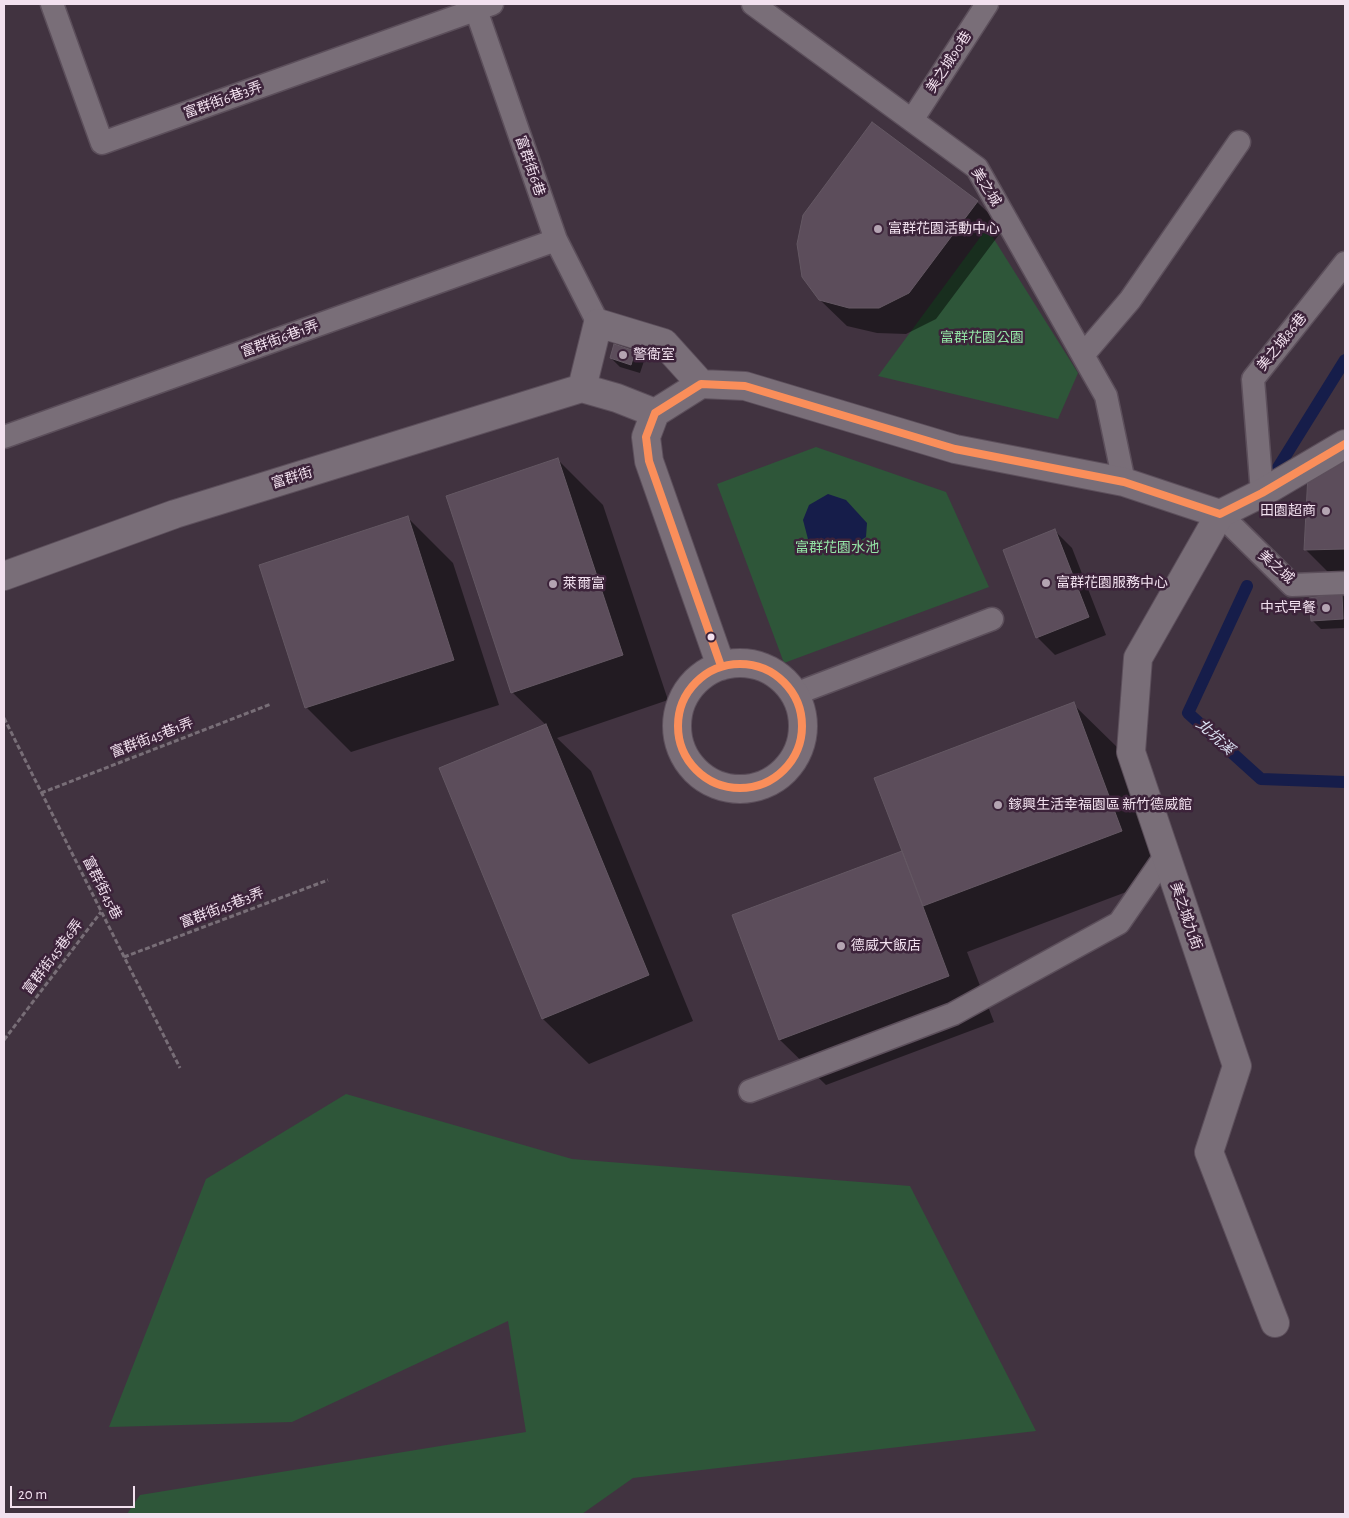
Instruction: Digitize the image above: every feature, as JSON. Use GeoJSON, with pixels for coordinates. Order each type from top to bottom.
{"type":"FeatureCollection","features":[{"type":"Feature","properties":{"kind":"street"},"geometry":{"type":"LineString","coordinates":[[655,413],[582,388],[598,323],[664,344],[701,384]]}},
{"type":"Feature","properties":{"kind":"street"},"geometry":{"type":"LineString","coordinates":[[721,666],[649,461],[646,437],[655,413],[701,384],[745,386],[955,449],[1124,482],[1220,514],[1262,493],[1345,444]]}},
{"type":"Feature","properties":{"kind":"street","name":"富群街"},"geometry":{"type":"LineString","coordinates":[[4,576],[175,514],[582,388]]}},
{"type":"Feature","properties":{"kind":"street","name":"美之城九街"},"geometry":{"type":"LineString","coordinates":[[1220,514],[1138,658],[1131,752],[1237,1066],[1209,1152],[1275,1323]]}},
{"type":"Feature","properties":{"kind":"street"},"geometry":{"type":"LineString","coordinates":[[743,663],[763,667],[781,679],[795,694],[802,715],[802,735],[795,756],[783,773],[764,784],[744,789],[724,787],[706,779],[691,766],[681,748],[677,728],[680,708],[688,690],[703,675],[721,666],[743,663]]}},
{"type":"Feature","properties":{"kind":"lane","name":"美之城"},"geometry":{"type":"LineString","coordinates":[[753,4],[977,168],[1106,396],[1124,482]]}},
{"type":"Feature","properties":{"kind":"lane","name":"美之城90巷"},"geometry":{"type":"LineString","coordinates":[[912,120],[987,4]]}},
{"type":"Feature","properties":{"kind":"lane","name":"富群街6巷3弄"},"geometry":{"type":"LineString","coordinates":[[54,7],[102,143],[481,6]]}},
{"type":"Feature","properties":{"kind":"lane","name":"富群街6巷"},"geometry":{"type":"LineString","coordinates":[[481,6],[556,240],[598,323]]}},
{"type":"Feature","properties":{"kind":"lane"},"geometry":{"type":"LineString","coordinates":[[1083,354],[1130,300],[1239,142]]}},
{"type":"Feature","properties":{"kind":"lane","name":"富群街6巷1弄"},"geometry":{"type":"LineString","coordinates":[[4,437],[556,240]]}},
{"type":"Feature","properties":{"kind":"lane","name":"美之城86巷"},"geometry":{"type":"LineString","coordinates":[[1262,493],[1253,379],[1345,263]]}},
{"type":"Feature","properties":{"kind":"lane","name":"美之城"},"geometry":{"type":"LineString","coordinates":[[1220,514],[1292,585],[1345,583]]}},
{"type":"Feature","properties":{"kind":"lane"},"geometry":{"type":"LineString","coordinates":[[795,694],[992,619]]}},
{"type":"Feature","properties":{"kind":"lane"},"geometry":{"type":"LineString","coordinates":[[750,1091],[953,1014],[1119,923],[1166,855]]}},
{"type":"Feature","properties":{"kind":"path","name":"富群街45巷1弄"},"geometry":{"type":"LineString","coordinates":[[42,793],[271,704]]}},
{"type":"Feature","properties":{"kind":"path","name":"富群街45巷"},"geometry":{"type":"LineString","coordinates":[[4,718],[180,1068]]}},
{"type":"Feature","properties":{"kind":"path","name":"富群街45巷3弄"},"geometry":{"type":"LineString","coordinates":[[124,957],[328,880]]}},
{"type":"Feature","properties":{"kind":"path","name":"富群街45巷6弄"},"geometry":{"type":"LineString","coordinates":[[4,1040],[101,912]]}},
{"type":"Feature","properties":{"kind":"green space","name":"富群花園公園"},"geometry":{"type":"Polygon","coordinates":[[[987,228],[1078,373],[1058,419],[878,376],[987,228]]]}},
{"type":"Feature","properties":{"kind":"green space","name":"富群花園水池"},"geometry":{"type":"Polygon","coordinates":[[[816,447],[946,492],[989,587],[784,663],[717,484],[816,447]]]}},
{"type":"Feature","properties":{"kind":"green space"},"geometry":{"type":"Polygon","coordinates":[[[346,1094],[572,1159],[910,1186],[1036,1431],[633,1478],[582,1514],[127,1514],[140,1495],[526,1432],[508,1321],[292,1422],[109,1427],[206,1179],[346,1094]]]}},
{"type":"Feature","properties":{"kind":"shaded area"},"geometry":{"type":"Polygon","coordinates":[[[828,494],[846,500],[867,523],[866,537],[840,554],[825,554],[809,543],[803,520],[809,505],[828,494]]]}},
{"type":"Feature","properties":{"kind":"building","name":"富群花園活動中心"},"geometry":{"type":"Polygon","coordinates":[[[872,122],[978,201],[909,293],[879,308],[849,308],[819,300],[802,277],[797,244],[803,215],[872,122]]]}},
{"type":"Feature","properties":{"kind":"building","name":"警衛室"},"geometry":{"type":"Polygon","coordinates":[[[614,344],[635,351],[631,365],[610,358],[614,344]]]}},
{"type":"Feature","properties":{"kind":"building"},"geometry":{"type":"Polygon","coordinates":[[[558,458],[623,655],[511,693],[446,496],[558,458]]]}},
{"type":"Feature","properties":{"kind":"building","name":"田園超商"},"geometry":{"type":"Polygon","coordinates":[[[1345,460],[1345,549],[1304,550],[1308,474],[1345,460]]]}},
{"type":"Feature","properties":{"kind":"building"},"geometry":{"type":"Polygon","coordinates":[[[408,516],[454,660],[305,708],[259,565],[408,516]]]}},
{"type":"Feature","properties":{"kind":"building","name":"富群花園服務中心"},"geometry":{"type":"Polygon","coordinates":[[[1055,529],[1089,617],[1036,638],[1003,550],[1055,529]]]}},
{"type":"Feature","properties":{"kind":"building","name":"中式早餐"},"geometry":{"type":"Polygon","coordinates":[[[1342,593],[1343,619],[1311,621],[1309,598],[1342,593]]]}},
{"type":"Feature","properties":{"kind":"building","name":"鎵興生活幸福園區 新竹德威館"},"geometry":{"type":"Polygon","coordinates":[[[1074,702],[1122,831],[923,906],[874,778],[1074,702]]]}},
{"type":"Feature","properties":{"kind":"building"},"geometry":{"type":"Polygon","coordinates":[[[546,724],[649,975],[542,1019],[439,768],[546,724]]]}},
{"type":"Feature","properties":{"kind":"building","name":"德威大飯店"},"geometry":{"type":"Polygon","coordinates":[[[902,851],[949,976],[779,1040],[732,915],[902,851]]]}},
{"type":"Feature","properties":{"kind":"waterway","name":"北坑溪"},"geometry":{"type":"LineString","coordinates":[[1271,479],[1345,360]]}},
{"type":"Feature","properties":{"kind":"waterway","name":"北坑溪"},"geometry":{"type":"LineString","coordinates":[[1247,586],[1188,713],[1261,779],[1345,782]]}},
{"type":"Feature","properties":{"kind":"transit line"},"geometry":{"type":"LineString","coordinates":[[721,666],[649,461],[646,437],[655,413],[701,384],[745,386],[955,449],[1124,482],[1220,514],[1262,493],[1345,444]]}},
{"type":"Feature","properties":{"kind":"transit line"},"geometry":{"type":"LineString","coordinates":[[740,664],[764,668],[784,682],[798,702],[802,726],[798,750],[784,770],[764,784],[740,788],[716,784],[696,770],[682,750],[678,726],[682,702],[696,682],[716,668],[740,664]]}},
{"type":"Feature","properties":{"kind":"place","name":"富群花園活動中心"},"geometry":{"type":"Point","coordinates":[878,229]}},
{"type":"Feature","properties":{"kind":"place","name":"警衛室"},"geometry":{"type":"Point","coordinates":[623,355]}},
{"type":"Feature","properties":{"kind":"place","name":"田園超商"},"geometry":{"type":"Point","coordinates":[1326,511]}},
{"type":"Feature","properties":{"kind":"place","name":"富群花園服務中心"},"geometry":{"type":"Point","coordinates":[1046,583]}},
{"type":"Feature","properties":{"kind":"place","name":"萊爾富"},"geometry":{"type":"Point","coordinates":[553,584]}},
{"type":"Feature","properties":{"kind":"place","name":"中式早餐"},"geometry":{"type":"Point","coordinates":[1326,608]}},
{"type":"Feature","properties":{"kind":"place","name":"鎵興生活幸福園區 新竹德威館"},"geometry":{"type":"Point","coordinates":[998,805]}},
{"type":"Feature","properties":{"kind":"place","name":"德威大飯店"},"geometry":{"type":"Point","coordinates":[841,946]}}]}
